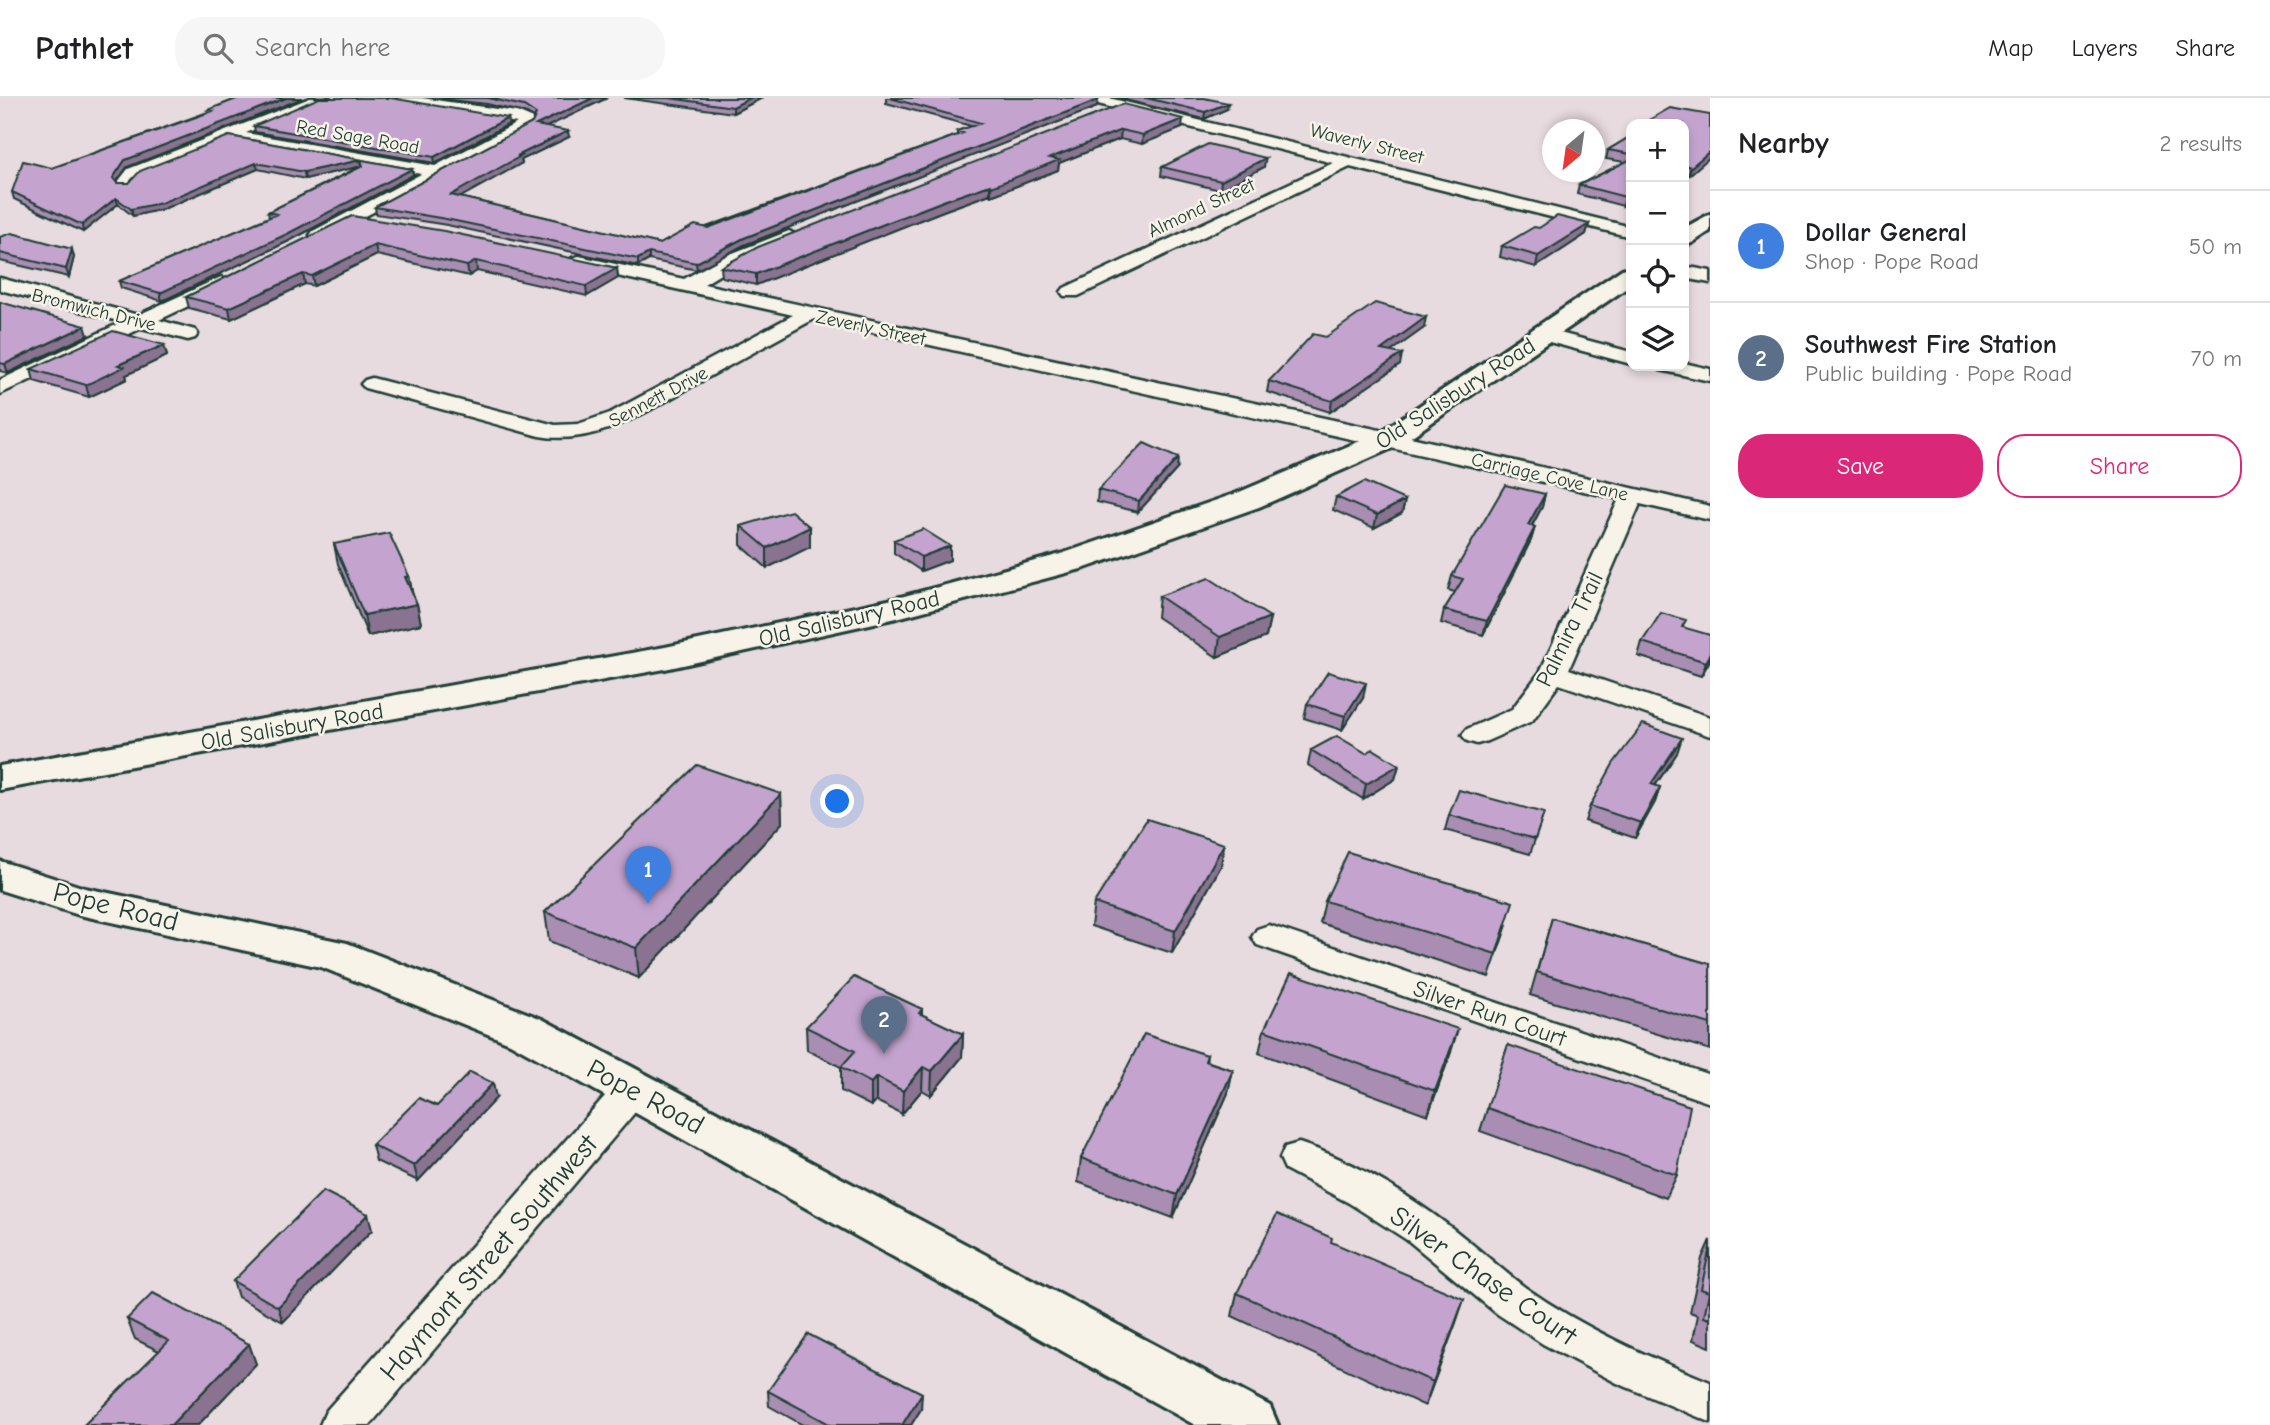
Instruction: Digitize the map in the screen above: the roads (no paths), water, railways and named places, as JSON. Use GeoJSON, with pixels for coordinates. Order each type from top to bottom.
{"type":"FeatureCollection","features":[{"type":"Feature","properties":{"kind":"main road"},"geometry":{"type":"LineString","coordinates":[[1689,235],[1710,221]]}},
{"type":"Feature","properties":{"kind":"main road","name":"Old Salisbury Road"},"geometry":{"type":"LineString","coordinates":[[0,778],[532,684],[701,651],[897,608],[1073,561],[1248,500],[1389,439],[1626,278]]}},
{"type":"Feature","properties":{"kind":"main road","name":"Pope Road"},"geometry":{"type":"LineString","coordinates":[[0,875],[79,901],[331,954],[526,1031],[1249,1425]]}},
{"type":"Feature","properties":{"kind":"street"},"geometry":{"type":"LineString","coordinates":[[125,183],[134,172],[323,98]]}},
{"type":"Feature","properties":{"kind":"street"},"geometry":{"type":"LineString","coordinates":[[307,241],[521,128],[526,121],[517,117],[393,98]]}},
{"type":"Feature","properties":{"kind":"street","name":"Waverly Street"},"geometry":{"type":"LineString","coordinates":[[1091,98],[1626,231]]}},
{"type":"Feature","properties":{"kind":"street"},"geometry":{"type":"LineString","coordinates":[[1097,116],[1122,105]]}},
{"type":"Feature","properties":{"kind":"street","name":"Red Sage Road"},"geometry":{"type":"LineString","coordinates":[[229,135],[439,172]]}},
{"type":"Feature","properties":{"kind":"street","name":"Almond Street"},"geometry":{"type":"LineString","coordinates":[[1071,292],[1350,161]]}},
{"type":"Feature","properties":{"kind":"street"},"geometry":{"type":"LineString","coordinates":[[353,218],[380,222]]}},
{"type":"Feature","properties":{"kind":"street"},"geometry":{"type":"LineString","coordinates":[[688,285],[731,260],[802,231]]}},
{"type":"Feature","properties":{"kind":"street","name":"Zeverly Street"},"geometry":{"type":"LineString","coordinates":[[554,256],[1389,439]]}},
{"type":"Feature","properties":{"kind":"street"},"geometry":{"type":"LineString","coordinates":[[1689,273],[1710,277]]}},
{"type":"Feature","properties":{"kind":"street"},"geometry":{"type":"LineString","coordinates":[[0,388],[233,277]]}},
{"type":"Feature","properties":{"kind":"street","name":"Bromwich Drive"},"geometry":{"type":"LineString","coordinates":[[0,284],[188,334]]}},
{"type":"Feature","properties":{"kind":"street","name":"Sennett Drive"},"geometry":{"type":"LineString","coordinates":[[372,384],[540,429],[555,432],[580,430],[618,418],[811,313]]}},
{"type":"Feature","properties":{"kind":"street"},"geometry":{"type":"LineString","coordinates":[[1545,335],[1626,357]]}},
{"type":"Feature","properties":{"kind":"street"},"geometry":{"type":"LineString","coordinates":[[1689,371],[1710,375]]}},
{"type":"Feature","properties":{"kind":"street","name":"Carriage Cove Lane"},"geometry":{"type":"LineString","coordinates":[[1389,439],[1710,513]]}},
{"type":"Feature","properties":{"kind":"street","name":"Palmira Trail"},"geometry":{"type":"LineString","coordinates":[[1477,735],[1522,715],[1553,673],[1632,496]]}},
{"type":"Feature","properties":{"kind":"street"},"geometry":{"type":"LineString","coordinates":[[1553,673],[1710,727]]}},
{"type":"Feature","properties":{"kind":"street","name":"Silver Run Court"},"geometry":{"type":"LineString","coordinates":[[1269,937],[1710,1089]]}},
{"type":"Feature","properties":{"kind":"street","name":"Haymont Street Southwest"},"geometry":{"type":"LineString","coordinates":[[342,1425],[634,1088]]}},
{"type":"Feature","properties":{"kind":"street","name":"Silver Chase Court"},"geometry":{"type":"LineString","coordinates":[[1299,1158],[1356,1186],[1426,1231],[1511,1300],[1569,1338],[1623,1366],[1710,1402]]}},
{"type":"Feature","properties":{"kind":"place","name":"Dollar General"},"geometry":{"type":"Point","coordinates":[648,904]}},
{"type":"Feature","properties":{"kind":"place","name":"Southwest Fire Station"},"geometry":{"type":"Point","coordinates":[884,1054]}}]}
